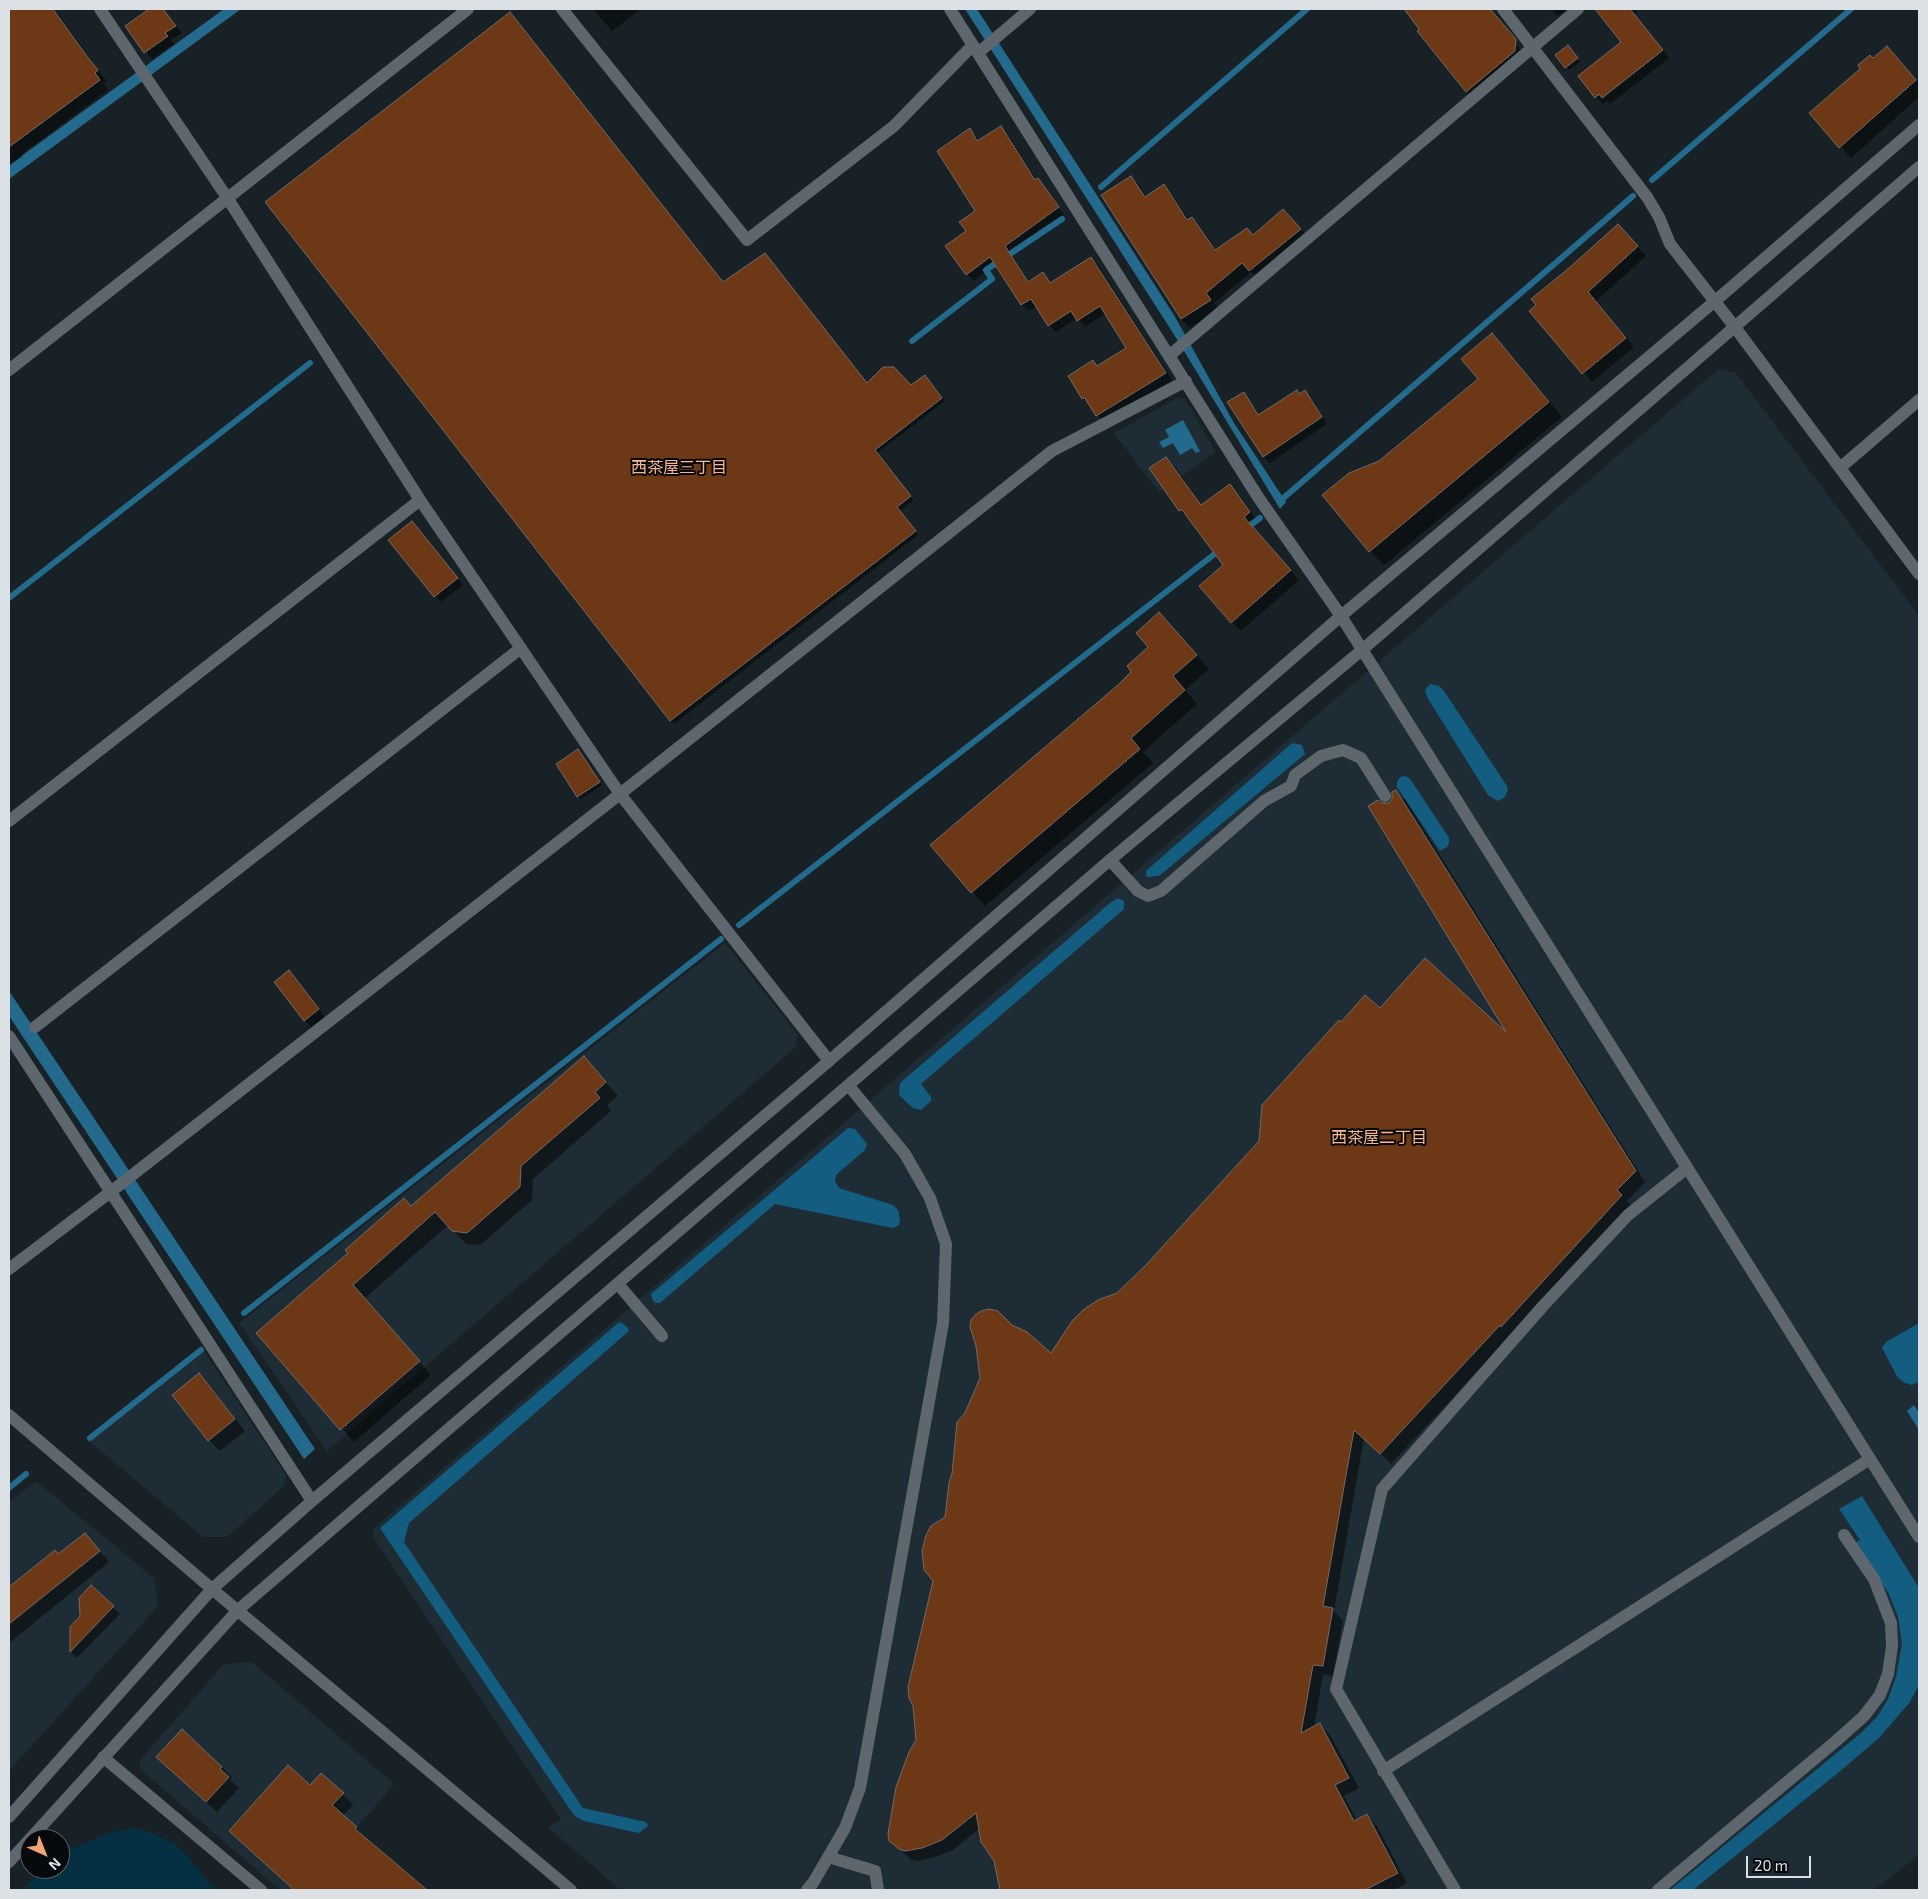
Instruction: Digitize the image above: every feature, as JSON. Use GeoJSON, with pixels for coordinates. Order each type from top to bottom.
{"type":"FeatureCollection","features":[{"type":"Feature","properties":{"kind":"street"},"geometry":{"type":"LineString","coordinates":[[100,9],[228,199],[420,500],[620,794],[829,1061]]}},
{"type":"Feature","properties":{"kind":"street"},"geometry":{"type":"LineString","coordinates":[[9,370],[468,9]]}},
{"type":"Feature","properties":{"kind":"street"},"geometry":{"type":"LineString","coordinates":[[562,9],[747,240],[894,126],[979,48],[1030,9]]}},
{"type":"Feature","properties":{"kind":"street"},"geometry":{"type":"LineString","coordinates":[[950,9],[979,48],[1174,352],[1186,381],[1258,497],[1341,616],[1919,1537]]}},
{"type":"Feature","properties":{"kind":"street"},"geometry":{"type":"LineString","coordinates":[[1504,9],[1647,197],[1659,217],[1670,244],[1734,326],[1919,574]]}},
{"type":"Feature","properties":{"kind":"street"},"geometry":{"type":"LineString","coordinates":[[1174,352],[1578,9]]}},
{"type":"Feature","properties":{"kind":"street"},"geometry":{"type":"LineString","coordinates":[[9,1817],[212,1589],[312,1501],[829,1061],[1341,616],[1714,302],[1919,125]]}},
{"type":"Feature","properties":{"kind":"street"},"geometry":{"type":"LineString","coordinates":[[9,1862],[238,1610],[850,1086],[1110,860],[1362,650],[1919,167]]}},
{"type":"Feature","properties":{"kind":"street"},"geometry":{"type":"LineString","coordinates":[[9,1269],[620,794],[1052,451],[1186,381]]}},
{"type":"Feature","properties":{"kind":"street"},"geometry":{"type":"LineString","coordinates":[[1840,468],[1919,400]]}},
{"type":"Feature","properties":{"kind":"street"},"geometry":{"type":"LineString","coordinates":[[9,821],[420,500]]}},
{"type":"Feature","properties":{"kind":"street"},"geometry":{"type":"LineString","coordinates":[[35,1027],[521,648]]}},
{"type":"Feature","properties":{"kind":"street"},"geometry":{"type":"LineString","coordinates":[[1110,860],[1138,891],[1148,896],[1160,891],[1264,801],[1291,786],[1295,775],[1321,756],[1343,750],[1361,758],[1384,796]]}},
{"type":"Feature","properties":{"kind":"street"},"geometry":{"type":"LineString","coordinates":[[9,1036],[114,1189],[312,1501]]}},
{"type":"Feature","properties":{"kind":"street"},"geometry":{"type":"LineString","coordinates":[[806,1890],[845,1828],[860,1788],[943,1323],[946,1244],[930,1198],[906,1154],[850,1086]]}},
{"type":"Feature","properties":{"kind":"street"},"geometry":{"type":"LineString","coordinates":[[1455,1890],[1336,1689],[1382,1489],[1543,1306],[1628,1215],[1687,1168]]}},
{"type":"Feature","properties":{"kind":"street"},"geometry":{"type":"LineString","coordinates":[[618,1284],[662,1336]]}},
{"type":"Feature","properties":{"kind":"street"},"geometry":{"type":"LineString","coordinates":[[9,1415],[212,1589],[570,1890]]}},
{"type":"Feature","properties":{"kind":"street"},"geometry":{"type":"LineString","coordinates":[[1383,1771],[1870,1459]]}},
{"type":"Feature","properties":{"kind":"street"},"geometry":{"type":"LineString","coordinates":[[1658,1890],[1836,1741],[1864,1716],[1880,1695],[1888,1674],[1892,1646],[1891,1623],[1874,1580],[1844,1535]]}},
{"type":"Feature","properties":{"kind":"street"},"geometry":{"type":"LineString","coordinates":[[103,1757],[261,1890]]}},
{"type":"Feature","properties":{"kind":"street"},"geometry":{"type":"LineString","coordinates":[[828,1857],[874,1871],[878,1890]]}},
{"type":"Feature","properties":{"kind":"shaded area"},"geometry":{"type":"Polygon","coordinates":[[[224,9],[241,9],[9,179],[9,165],[224,9]]]}},
{"type":"Feature","properties":{"kind":"shaded area"},"geometry":{"type":"Polygon","coordinates":[[[965,9],[977,9],[1174,315],[1234,423],[1286,502],[1280,509],[1173,333],[965,9]]]}},
{"type":"Feature","properties":{"kind":"shaded area"},"geometry":{"type":"Polygon","coordinates":[[[1718,369],[1735,372],[1919,616],[1919,1855],[1874,1890],[621,1890],[548,1828],[561,1819],[374,1538],[373,1529],[1718,369]]]}},
{"type":"Feature","properties":{"kind":"shaded area"},"geometry":{"type":"Polygon","coordinates":[[[1177,398],[1185,399],[1216,452],[1159,492],[1114,433],[1177,398]]]}},
{"type":"Feature","properties":{"kind":"shaded area"},"geometry":{"type":"Polygon","coordinates":[[[1183,420],[1200,451],[1196,453],[1192,448],[1180,455],[1173,443],[1163,448],[1159,442],[1169,437],[1165,430],[1183,420]]]}},
{"type":"Feature","properties":{"kind":"shaded area"},"geometry":{"type":"Polygon","coordinates":[[[1430,684],[1439,686],[1444,691],[1507,786],[1508,790],[1504,798],[1498,801],[1488,795],[1427,697],[1425,690],[1430,684]]]}},
{"type":"Feature","properties":{"kind":"shaded area"},"geometry":{"type":"Polygon","coordinates":[[[1292,743],[1302,745],[1305,754],[1159,876],[1147,877],[1147,870],[1292,743]]]}},
{"type":"Feature","properties":{"kind":"shaded area"},"geometry":{"type":"Polygon","coordinates":[[[1406,776],[1411,780],[1449,838],[1447,847],[1440,851],[1397,787],[1400,777],[1406,776]]]}},
{"type":"Feature","properties":{"kind":"shaded area"},"geometry":{"type":"Polygon","coordinates":[[[1118,898],[1124,901],[1124,909],[921,1084],[931,1097],[931,1101],[921,1110],[913,1108],[899,1095],[900,1083],[1118,898]]]}},
{"type":"Feature","properties":{"kind":"shaded area"},"geometry":{"type":"Polygon","coordinates":[[[725,943],[798,1035],[795,1048],[327,1451],[239,1323],[725,943]]]}},
{"type":"Feature","properties":{"kind":"shaded area"},"geometry":{"type":"Polygon","coordinates":[[[9,991],[315,1449],[304,1459],[9,1016],[9,991]]]}},
{"type":"Feature","properties":{"kind":"shaded area"},"geometry":{"type":"Polygon","coordinates":[[[848,1128],[855,1129],[867,1144],[865,1150],[836,1175],[835,1181],[839,1188],[893,1205],[898,1210],[899,1225],[893,1228],[775,1204],[660,1303],[655,1303],[651,1294],[848,1128]]]}},
{"type":"Feature","properties":{"kind":"shaded area"},"geometry":{"type":"Polygon","coordinates":[[[621,1322],[629,1331],[409,1523],[404,1542],[583,1808],[646,1822],[648,1826],[639,1833],[584,1821],[576,1817],[380,1528],[621,1322]]]}},
{"type":"Feature","properties":{"kind":"shaded area"},"geometry":{"type":"Polygon","coordinates":[[[1919,1323],[1919,1382],[1912,1385],[1898,1378],[1882,1348],[1886,1342],[1919,1323]]]}},
{"type":"Feature","properties":{"kind":"shaded area"},"geometry":{"type":"Polygon","coordinates":[[[204,1351],[286,1475],[285,1485],[227,1537],[203,1537],[89,1441],[204,1351]]]}},
{"type":"Feature","properties":{"kind":"shaded area"},"geometry":{"type":"Polygon","coordinates":[[[1914,1405],[1919,1413],[1919,1430],[1907,1411],[1914,1405]]]}},
{"type":"Feature","properties":{"kind":"shaded area"},"geometry":{"type":"Polygon","coordinates":[[[36,1481],[154,1578],[158,1606],[9,1771],[9,1502],[36,1481]]]}},
{"type":"Feature","properties":{"kind":"shaded area"},"geometry":{"type":"Polygon","coordinates":[[[1862,1496],[1919,1588],[1919,1685],[1910,1702],[1879,1738],[1839,1772],[1693,1890],[1670,1890],[1861,1733],[1877,1717],[1888,1699],[1896,1677],[1902,1644],[1898,1617],[1889,1594],[1855,1543],[1860,1540],[1839,1509],[1862,1496]]]}},
{"type":"Feature","properties":{"kind":"shaded area"},"geometry":{"type":"Polygon","coordinates":[[[252,1662],[394,1784],[303,1890],[280,1890],[140,1769],[140,1760],[224,1664],[252,1662]]]}},
{"type":"Feature","properties":{"kind":"shaded area"},"geometry":{"type":"Polygon","coordinates":[[[136,1828],[156,1834],[175,1844],[209,1883],[218,1890],[23,1890],[33,1879],[70,1879],[70,1845],[74,1848],[111,1832],[136,1828]]]}},
{"type":"Feature","properties":{"kind":"building"},"geometry":{"type":"Polygon","coordinates":[[[9,9],[53,9],[98,70],[95,73],[100,80],[9,147],[9,9]]]}},
{"type":"Feature","properties":{"kind":"building"},"geometry":{"type":"Polygon","coordinates":[[[149,9],[163,9],[176,26],[165,33],[168,36],[144,53],[125,26],[149,9]]]}},
{"type":"Feature","properties":{"kind":"building"},"geometry":{"type":"Polygon","coordinates":[[[1404,9],[1490,9],[1516,39],[1515,51],[1466,92],[1417,31],[1419,29],[1404,9]]]}},
{"type":"Feature","properties":{"kind":"building"},"geometry":{"type":"Polygon","coordinates":[[[1595,9],[1630,9],[1663,50],[1602,98],[1599,94],[1595,98],[1578,76],[1621,42],[1595,9]]]}},
{"type":"Feature","properties":{"kind":"building"},"geometry":{"type":"Polygon","coordinates":[[[510,12],[723,282],[765,253],[867,383],[883,367],[894,367],[911,385],[925,375],[942,398],[875,450],[911,496],[897,507],[916,531],[670,721],[265,202],[510,12]]]}},
{"type":"Feature","properties":{"kind":"building"},"geometry":{"type":"Polygon","coordinates":[[[1568,45],[1578,58],[1565,68],[1555,55],[1568,45]]]}},
{"type":"Feature","properties":{"kind":"building"},"geometry":{"type":"Polygon","coordinates":[[[1887,46],[1916,80],[1839,148],[1809,113],[1860,69],[1858,65],[1870,55],[1873,58],[1887,46]]]}},
{"type":"Feature","properties":{"kind":"building"},"geometry":{"type":"Polygon","coordinates":[[[1001,126],[1035,180],[1038,178],[1059,207],[1005,246],[1028,282],[1043,272],[1050,283],[1091,257],[1166,373],[1096,416],[1084,397],[1082,399],[1068,376],[1093,360],[1097,366],[1126,348],[1100,306],[1077,321],[1071,311],[1048,326],[1031,299],[1021,305],[990,257],[966,275],[945,246],[966,231],[959,222],[975,211],[937,151],[970,128],[977,141],[1001,126]]]}},
{"type":"Feature","properties":{"kind":"building"},"geometry":{"type":"Polygon","coordinates":[[[1131,176],[1145,197],[1164,184],[1187,220],[1192,217],[1215,250],[1247,228],[1253,235],[1283,209],[1301,229],[1249,271],[1242,263],[1206,293],[1211,300],[1181,319],[1101,195],[1131,176]]]}},
{"type":"Feature","properties":{"kind":"building"},"geometry":{"type":"Polygon","coordinates":[[[1618,224],[1638,246],[1588,292],[1626,338],[1582,374],[1529,311],[1536,305],[1531,299],[1618,224]]]}},
{"type":"Feature","properties":{"kind":"building"},"geometry":{"type":"Polygon","coordinates":[[[1492,333],[1549,402],[1369,552],[1322,495],[1349,473],[1379,461],[1478,379],[1461,359],[1492,333]]]}},
{"type":"Feature","properties":{"kind":"building"},"geometry":{"type":"Polygon","coordinates":[[[1297,390],[1299,394],[1305,390],[1322,417],[1263,457],[1227,402],[1244,392],[1258,415],[1297,390]]]}},
{"type":"Feature","properties":{"kind":"building"},"geometry":{"type":"Polygon","coordinates":[[[1166,457],[1201,505],[1230,484],[1250,512],[1244,517],[1291,570],[1231,623],[1199,586],[1223,565],[1182,510],[1179,511],[1149,468],[1166,457]]]}},
{"type":"Feature","properties":{"kind":"building"},"geometry":{"type":"Polygon","coordinates":[[[412,521],[458,578],[434,597],[388,540],[412,521]]]}},
{"type":"Feature","properties":{"kind":"building"},"geometry":{"type":"Polygon","coordinates":[[[1159,612],[1197,655],[1173,676],[1185,690],[1131,738],[1140,749],[971,893],[930,845],[1131,672],[1127,666],[1148,647],[1136,633],[1159,612]]]}},
{"type":"Feature","properties":{"kind":"building"},"geometry":{"type":"Polygon","coordinates":[[[578,749],[600,782],[577,797],[556,764],[578,749]]]}},
{"type":"Feature","properties":{"kind":"building"},"geometry":{"type":"Polygon","coordinates":[[[1396,790],[1636,1171],[1617,1190],[1622,1195],[1501,1327],[1500,1325],[1380,1454],[1354,1430],[1323,1606],[1333,1608],[1323,1666],[1313,1665],[1301,1733],[1320,1723],[1349,1778],[1335,1785],[1354,1821],[1367,1814],[1398,1873],[1365,1890],[1000,1890],[994,1861],[981,1842],[976,1813],[942,1840],[922,1848],[905,1851],[899,1849],[889,1841],[888,1834],[896,1787],[909,1752],[916,1740],[913,1706],[909,1698],[908,1687],[933,1581],[924,1570],[922,1551],[926,1535],[931,1526],[945,1517],[949,1483],[952,1474],[957,1422],[965,1413],[980,1378],[976,1346],[970,1327],[971,1320],[981,1311],[989,1309],[998,1311],[1012,1325],[1027,1332],[1051,1353],[1072,1321],[1083,1310],[1098,1300],[1117,1293],[1145,1266],[1259,1141],[1262,1105],[1339,1020],[1341,1022],[1365,995],[1380,1008],[1425,958],[1506,1032],[1368,806],[1378,800],[1382,803],[1389,803],[1392,799],[1392,792],[1396,790]]]}},
{"type":"Feature","properties":{"kind":"building"},"geometry":{"type":"Polygon","coordinates":[[[289,970],[319,1009],[304,1021],[274,982],[289,970]]]}},
{"type":"Feature","properties":{"kind":"building"},"geometry":{"type":"Polygon","coordinates":[[[584,1056],[606,1082],[595,1092],[600,1098],[521,1166],[520,1187],[467,1233],[452,1231],[435,1212],[353,1285],[420,1361],[340,1430],[256,1333],[348,1253],[345,1250],[404,1198],[411,1206],[584,1056]]]}},
{"type":"Feature","properties":{"kind":"building"},"geometry":{"type":"Polygon","coordinates":[[[199,1373],[235,1419],[208,1441],[172,1395],[199,1373]]]}},
{"type":"Feature","properties":{"kind":"building"},"geometry":{"type":"Polygon","coordinates":[[[85,1533],[100,1551],[9,1624],[9,1587],[55,1550],[58,1554],[85,1533]]]}},
{"type":"Feature","properties":{"kind":"building"},"geometry":{"type":"Polygon","coordinates":[[[91,1585],[114,1606],[70,1652],[70,1627],[80,1616],[79,1598],[91,1585]]]}},
{"type":"Feature","properties":{"kind":"building"},"geometry":{"type":"Polygon","coordinates":[[[182,1729],[222,1767],[220,1769],[229,1777],[206,1802],[156,1757],[182,1729]]]}},
{"type":"Feature","properties":{"kind":"building"},"geometry":{"type":"Polygon","coordinates":[[[288,1765],[310,1785],[321,1773],[344,1793],[332,1805],[357,1827],[355,1829],[427,1890],[294,1890],[229,1831],[288,1765]]]}},
{"type":"Feature","properties":{"kind":"waterway"},"geometry":{"type":"LineString","coordinates":[[1101,187],[1307,9]]}},
{"type":"Feature","properties":{"kind":"waterway"},"geometry":{"type":"LineString","coordinates":[[1652,180],[1851,9]]}},
{"type":"Feature","properties":{"kind":"waterway"},"geometry":{"type":"LineString","coordinates":[[1280,501],[1633,196]]}},
{"type":"Feature","properties":{"kind":"waterway"},"geometry":{"type":"LineString","coordinates":[[912,341],[992,279],[986,270],[1062,219]]}},
{"type":"Feature","properties":{"kind":"waterway"},"geometry":{"type":"LineString","coordinates":[[9,598],[310,363]]}},
{"type":"Feature","properties":{"kind":"waterway"},"geometry":{"type":"LineString","coordinates":[[1244,530],[1260,518]]}},
{"type":"Feature","properties":{"kind":"waterway"},"geometry":{"type":"LineString","coordinates":[[739,925],[1221,549]]}},
{"type":"Feature","properties":{"kind":"waterway"},"geometry":{"type":"LineString","coordinates":[[244,1313],[721,939]]}},
{"type":"Feature","properties":{"kind":"waterway"},"geometry":{"type":"LineString","coordinates":[[90,1438],[201,1350]]}},
{"type":"Feature","properties":{"kind":"waterway"},"geometry":{"type":"LineString","coordinates":[[9,1488],[26,1474]]}},
{"type":"Feature","properties":{"kind":"district","name":"西茶屋三丁目"},"geometry":{"type":"Point","coordinates":[679,468]}},
{"type":"Feature","properties":{"kind":"district","name":"西茶屋二丁目"},"geometry":{"type":"Point","coordinates":[1379,1138]}}]}
